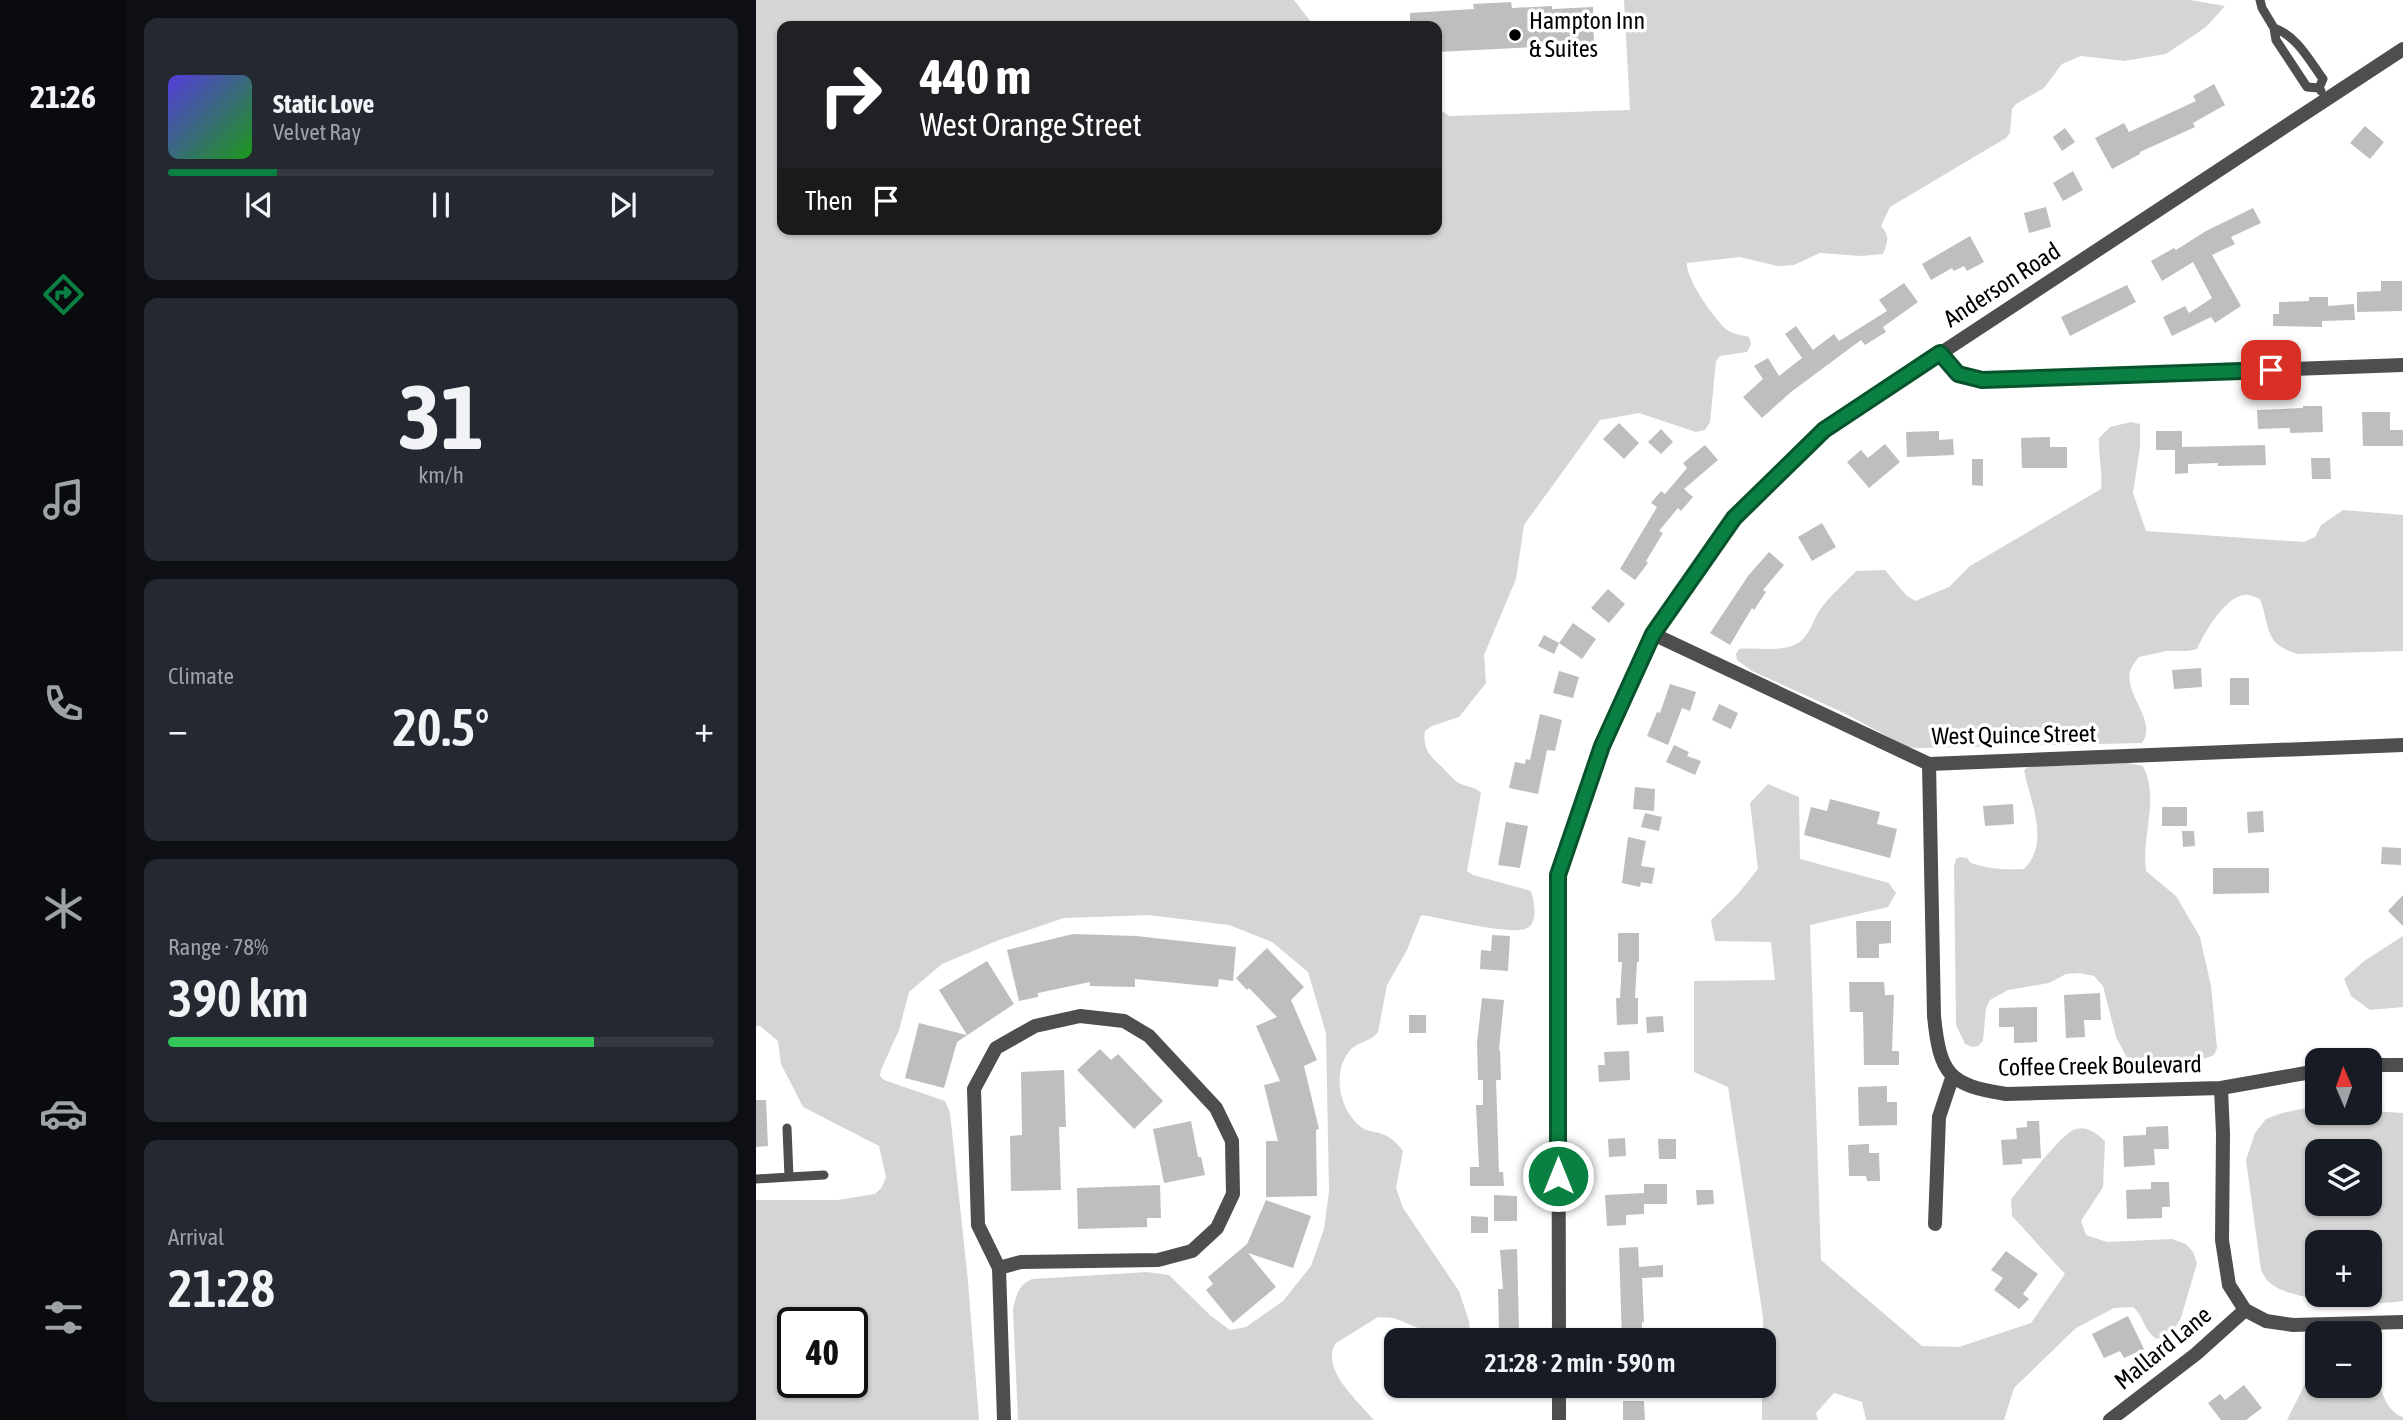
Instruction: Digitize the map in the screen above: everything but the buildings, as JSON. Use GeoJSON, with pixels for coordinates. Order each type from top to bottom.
{"type":"FeatureCollection","features":[{"type":"Feature","properties":{"kind":"street","name":"Anderson Road"},"geometry":{"type":"LineString","coordinates":[[1559,1328],[1558,875],[1602,746],[1653,634],[1734,518],[1824,430],[2323,94],[2403,49]]}},
{"type":"Feature","properties":{"kind":"street"},"geometry":{"type":"LineString","coordinates":[[1940,353],[1958,374],[1982,380],[2403,365]]}},
{"type":"Feature","properties":{"kind":"street","name":"West Quince Street"},"geometry":{"type":"LineString","coordinates":[[1653,634],[1929,764],[2403,745]]}},
{"type":"Feature","properties":{"kind":"street"},"geometry":{"type":"LineString","coordinates":[[1929,764],[1934,1016],[1936,1039],[1942,1060],[1952,1077],[1939,1118],[1935,1223]]}},
{"type":"Feature","properties":{"kind":"street"},"geometry":{"type":"LineString","coordinates":[[999,1268],[1021,1262],[1158,1260],[1192,1251],[1217,1228],[1233,1194],[1232,1141],[1216,1108],[1149,1036],[1124,1021],[1080,1016],[1035,1026],[996,1048],[974,1089],[978,1225],[999,1268],[1004,1420]]}},
{"type":"Feature","properties":{"kind":"street"},"geometry":{"type":"LineString","coordinates":[[2382,1065],[2403,1065]]}},
{"type":"Feature","properties":{"kind":"street"},"geometry":{"type":"LineString","coordinates":[[2221,1088],[2305,1073]]}},
{"type":"Feature","properties":{"kind":"street","name":"Coffee Creek Boulevard"},"geometry":{"type":"LineString","coordinates":[[1952,1077],[1974,1089],[2006,1094],[2221,1088],[2222,1240],[2229,1284],[2245,1310]]}},
{"type":"Feature","properties":{"kind":"street"},"geometry":{"type":"LineString","coordinates":[[2245,1310],[2266,1321],[2293,1325],[2403,1322]]}},
{"type":"Feature","properties":{"kind":"street","name":"Mallard Lane"},"geometry":{"type":"LineString","coordinates":[[2110,1420],[2196,1354],[2245,1310]]}},
{"type":"Feature","properties":{"kind":"street"},"geometry":{"type":"LineString","coordinates":[[1559,1398],[1559,1420]]}},
{"type":"Feature","properties":{"kind":"lane"},"geometry":{"type":"LineString","coordinates":[[2260,0],[2274,28],[2276,40],[2307,87],[2323,94],[2323,79],[2297,43],[2287,32],[2274,28]]}},
{"type":"Feature","properties":{"kind":"lane"},"geometry":{"type":"LineString","coordinates":[[787,1128],[789,1177]]}},
{"type":"Feature","properties":{"kind":"lane"},"geometry":{"type":"LineString","coordinates":[[756,1179],[824,1175]]}},
{"type":"Feature","properties":{"kind":"shaded area"},"geometry":{"type":"Polygon","coordinates":[[[756,0],[1294,0],[1310,21],[777,21],[777,235],[1442,235],[1442,111],[1449,116],[1630,110],[1624,0],[2190,0],[2225,6],[2206,27],[2166,54],[2124,61],[2081,56],[2062,64],[2044,88],[2012,109],[2010,133],[2006,138],[1890,207],[1881,226],[1887,239],[1883,254],[1861,256],[1820,253],[1794,265],[1777,266],[1740,257],[1687,263],[1696,288],[1715,317],[1729,331],[1749,337],[1751,344],[1747,352],[1720,356],[1716,361],[1710,422],[1705,430],[1696,432],[1639,413],[1600,420],[1524,525],[1516,579],[1484,655],[1486,683],[1459,717],[1432,726],[1425,731],[1424,738],[1429,753],[1452,778],[1481,793],[1467,871],[1531,891],[1534,919],[1529,927],[1510,930],[1421,915],[1407,950],[1387,985],[1378,1032],[1351,1049],[1340,1071],[1343,1102],[1354,1120],[1363,1129],[1388,1137],[1403,1151],[1396,1188],[1403,1208],[1459,1291],[1469,1321],[1470,1328],[1418,1328],[1394,1318],[1378,1317],[1336,1343],[1332,1353],[1337,1374],[1374,1420],[1018,1420],[1013,1309],[1017,1295],[1027,1281],[1147,1272],[1169,1275],[1211,1316],[1230,1330],[1246,1327],[1283,1301],[1311,1266],[1324,1229],[1329,1191],[1326,1033],[1308,972],[1272,942],[1229,925],[1149,915],[1064,918],[999,940],[942,964],[909,992],[899,1030],[880,1076],[884,1080],[945,1101],[950,1113],[968,1281],[979,1420],[756,1420],[756,1200],[838,1200],[875,1194],[886,1177],[879,1146],[803,1107],[781,1064],[778,1041],[760,1026],[756,1026],[756,0]]]}},
{"type":"Feature","properties":{"kind":"shaded area"},"geometry":{"type":"Polygon","coordinates":[[[2131,422],[2140,424],[2140,447],[2133,493],[2146,531],[2304,542],[2315,537],[2321,525],[2343,510],[2403,515],[2403,651],[2298,654],[2279,646],[2274,640],[2260,599],[2244,595],[2237,597],[2223,609],[2210,625],[2197,649],[2166,651],[2139,657],[2134,664],[2130,681],[2146,726],[2142,743],[1919,748],[1907,747],[1844,713],[1752,671],[1737,660],[1739,649],[1777,649],[1798,643],[1806,636],[1822,607],[1856,571],[1885,570],[1906,595],[1915,601],[1949,587],[1970,566],[2101,489],[2099,438],[2110,427],[2131,422]]]}},
{"type":"Feature","properties":{"kind":"shaded area"},"geometry":{"type":"Polygon","coordinates":[[[2128,763],[2143,766],[2150,791],[2146,871],[2176,896],[2200,937],[2211,986],[2217,1048],[2214,1055],[2171,1064],[2128,1060],[2116,1037],[2103,986],[2094,976],[2079,973],[2066,974],[2049,983],[2008,990],[1990,1000],[1986,1008],[1983,1041],[1972,1047],[1965,1044],[1956,1025],[1956,859],[1967,858],[1971,863],[1990,868],[2024,869],[2032,858],[2037,834],[2034,808],[2024,770],[2028,767],[2128,763]]]}},
{"type":"Feature","properties":{"kind":"shaded area"},"geometry":{"type":"Polygon","coordinates":[[[1768,784],[1799,797],[1800,859],[1889,883],[1896,893],[1888,907],[1810,925],[1821,1260],[1922,1346],[1959,1347],[2031,1323],[2065,1274],[2012,1216],[2011,1199],[2062,1139],[2076,1129],[2084,1129],[2105,1141],[2103,1187],[2081,1221],[2086,1235],[2107,1242],[2172,1239],[2186,1244],[2193,1252],[2197,1263],[2181,1318],[2171,1334],[2157,1339],[2149,1332],[2133,1307],[2114,1308],[2076,1328],[2014,1388],[2004,1420],[1866,1420],[1862,1402],[1834,1393],[1816,1413],[1818,1420],[1762,1420],[1762,1398],[1776,1398],[1776,1328],[1763,1328],[1728,1087],[1694,1072],[1694,981],[1775,980],[1771,942],[1715,941],[1711,920],[1737,895],[1758,869],[1750,803],[1768,784]]]}},
{"type":"Feature","properties":{"kind":"shaded area"},"geometry":{"type":"Polygon","coordinates":[[[2403,936],[2403,1007],[2370,1010],[2351,996],[2344,979],[2364,961],[2403,936]]]}},
{"type":"Feature","properties":{"kind":"shaded area"},"geometry":{"type":"Polygon","coordinates":[[[2305,1108],[2305,1125],[2382,1125],[2382,1112],[2403,1113],[2403,1301],[2382,1302],[2382,1230],[2305,1230],[2305,1297],[2277,1288],[2265,1278],[2261,1270],[2246,1160],[2255,1133],[2266,1119],[2305,1108]]]}},
{"type":"Feature","properties":{"kind":"shaded area"},"geometry":{"type":"Polygon","coordinates":[[[2305,1384],[2305,1398],[2382,1398],[2382,1391],[2393,1411],[2403,1417],[2403,1420],[2287,1420],[2305,1384]]]}},
{"type":"Feature","properties":{"kind":"place","name":"Hampton Inn & Suites"},"geometry":{"type":"Point","coordinates":[1515,35]}},
{"type":"Feature","properties":{"kind":"route"},"geometry":{"type":"LineString","coordinates":[[1558,1176],[1558,875],[1602,746],[1653,634],[1734,518],[1824,430],[1940,353],[1958,374],[1982,380],[2271,370]]}}]}
